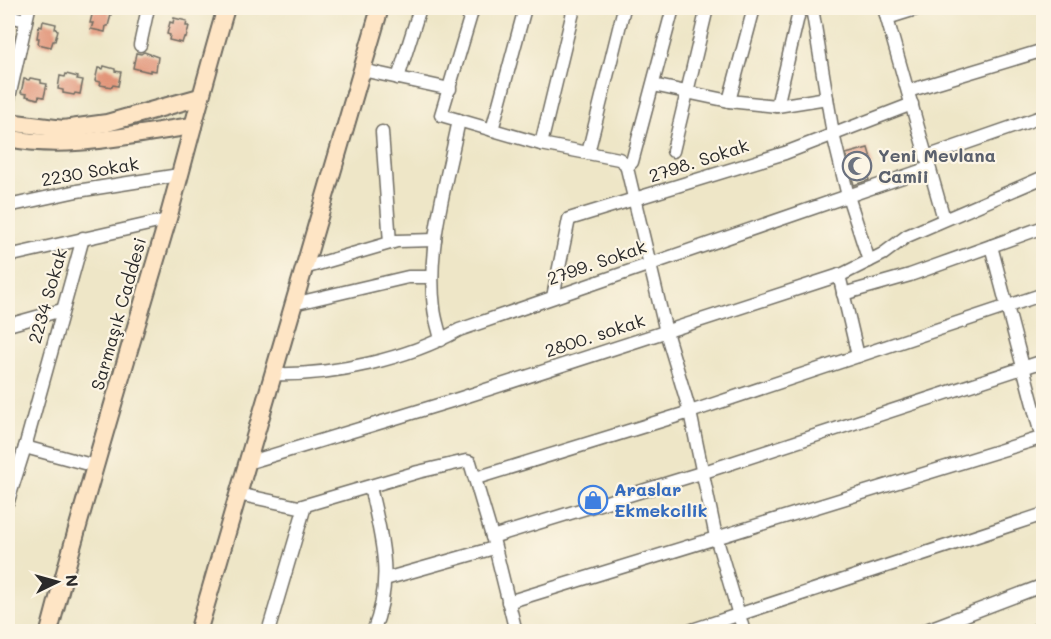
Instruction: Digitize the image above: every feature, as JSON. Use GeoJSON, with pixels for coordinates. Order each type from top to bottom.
{"type":"FeatureCollection","features":[{"type":"Feature","properties":{"kind":"main road","name":"Sarmaşık Caddesi"},"geometry":{"type":"LineString","coordinates":[[49,632],[94,466],[194,126],[226,8]]}},
{"type":"Feature","properties":{"kind":"main road"},"geometry":{"type":"LineString","coordinates":[[198,632],[380,8]]}},
{"type":"Feature","properties":{"kind":"main road"},"geometry":{"type":"LineString","coordinates":[[8,122],[63,129],[107,123],[200,97]]}},
{"type":"Feature","properties":{"kind":"main road"},"geometry":{"type":"LineString","coordinates":[[8,138],[28,142],[79,142],[194,126]]}},
{"type":"Feature","properties":{"kind":"street"},"geometry":{"type":"LineString","coordinates":[[140,45],[148,8]]}},
{"type":"Feature","properties":{"kind":"street"},"geometry":{"type":"LineString","coordinates":[[398,78],[420,8]]}},
{"type":"Feature","properties":{"kind":"street"},"geometry":{"type":"LineString","coordinates":[[473,8],[441,115],[540,144],[619,159],[626,164],[666,332],[690,412],[716,537],[744,632]]}},
{"type":"Feature","properties":{"kind":"street"},"geometry":{"type":"LineString","coordinates":[[492,130],[525,8]]}},
{"type":"Feature","properties":{"kind":"street"},"geometry":{"type":"LineString","coordinates":[[540,144],[574,8]]}},
{"type":"Feature","properties":{"kind":"street"},"geometry":{"type":"LineString","coordinates":[[588,153],[624,8]]}},
{"type":"Feature","properties":{"kind":"street"},"geometry":{"type":"LineString","coordinates":[[627,167],[632,162],[673,8]]}},
{"type":"Feature","properties":{"kind":"street"},"geometry":{"type":"LineString","coordinates":[[673,151],[707,8]]}},
{"type":"Feature","properties":{"kind":"street"},"geometry":{"type":"LineString","coordinates":[[729,101],[754,8]]}},
{"type":"Feature","properties":{"kind":"street"},"geometry":{"type":"LineString","coordinates":[[777,106],[800,8]]}},
{"type":"Feature","properties":{"kind":"street"},"geometry":{"type":"LineString","coordinates":[[812,8],[833,134],[848,196],[869,261]]}},
{"type":"Feature","properties":{"kind":"street"},"geometry":{"type":"LineString","coordinates":[[919,8],[886,13],[944,219]]}},
{"type":"Feature","properties":{"kind":"street"},"geometry":{"type":"LineString","coordinates":[[8,16],[27,14],[8,102]]}},
{"type":"Feature","properties":{"kind":"street"},"geometry":{"type":"LineString","coordinates":[[908,91],[1044,50]]}},
{"type":"Feature","properties":{"kind":"street"},"geometry":{"type":"LineString","coordinates":[[362,70],[450,89]]}},
{"type":"Feature","properties":{"kind":"street"},"geometry":{"type":"LineString","coordinates":[[653,85],[729,101],[777,106],[827,98]]}},
{"type":"Feature","properties":{"kind":"street","name":"2798. Sokak"},"geometry":{"type":"LineString","coordinates":[[553,297],[569,219],[784,153],[912,104]]}},
{"type":"Feature","properties":{"kind":"street","name":"2799. Sokak"},"geometry":{"type":"LineString","coordinates":[[273,374],[287,375],[360,366],[417,350],[459,330],[848,196],[1044,116]]}},
{"type":"Feature","properties":{"kind":"street"},"geometry":{"type":"LineString","coordinates":[[441,340],[434,310],[432,277],[435,240],[459,120]]}},
{"type":"Feature","properties":{"kind":"street"},"geometry":{"type":"LineString","coordinates":[[382,132],[390,243]]}},
{"type":"Feature","properties":{"kind":"street","name":"2230 Sokak"},"geometry":{"type":"LineString","coordinates":[[8,206],[77,191],[179,175]]}},
{"type":"Feature","properties":{"kind":"street","name":"2800. sokak"},"geometry":{"type":"LineString","coordinates":[[247,463],[392,420],[839,275],[883,254],[907,236],[1044,177]]}},
{"type":"Feature","properties":{"kind":"street"},"geometry":{"type":"LineString","coordinates":[[8,256],[167,219]]}},
{"type":"Feature","properties":{"kind":"street"},"geometry":{"type":"LineString","coordinates":[[843,294],[910,275],[1044,227]]}},
{"type":"Feature","properties":{"kind":"street","name":"2234 Sokak"},"geometry":{"type":"LineString","coordinates":[[8,501],[83,238]]}},
{"type":"Feature","properties":{"kind":"street"},"geometry":{"type":"LineString","coordinates":[[304,268],[390,243],[435,240]]}},
{"type":"Feature","properties":{"kind":"street"},"geometry":{"type":"LineString","coordinates":[[508,602],[716,537],[1043,440],[991,246]]}},
{"type":"Feature","properties":{"kind":"street"},"geometry":{"type":"LineString","coordinates":[[839,275],[858,356]]}},
{"type":"Feature","properties":{"kind":"street"},"geometry":{"type":"LineString","coordinates":[[293,304],[408,278],[432,277]]}},
{"type":"Feature","properties":{"kind":"street"},"geometry":{"type":"LineString","coordinates":[[476,478],[690,412],[1044,294]]}},
{"type":"Feature","properties":{"kind":"street"},"geometry":{"type":"LineString","coordinates":[[8,325],[62,310]]}},
{"type":"Feature","properties":{"kind":"street"},"geometry":{"type":"LineString","coordinates":[[385,579],[701,472],[1044,362]]}},
{"type":"Feature","properties":{"kind":"street"},"geometry":{"type":"LineString","coordinates":[[25,447],[94,466]]}},
{"type":"Feature","properties":{"kind":"street"},"geometry":{"type":"LineString","coordinates":[[238,494],[299,507],[418,472],[470,462],[516,632]]}},
{"type":"Feature","properties":{"kind":"street"},"geometry":{"type":"LineString","coordinates":[[370,487],[383,543],[385,579],[381,611],[373,632]]}},
{"type":"Feature","properties":{"kind":"street"},"geometry":{"type":"LineString","coordinates":[[268,632],[305,506]]}},
{"type":"Feature","properties":{"kind":"street"},"geometry":{"type":"LineString","coordinates":[[686,632],[1044,514]]}},
{"type":"Feature","properties":{"kind":"street"},"geometry":{"type":"LineString","coordinates":[[921,632],[1044,585]]}},
{"type":"Feature","properties":{"kind":"street"},"geometry":{"type":"LineString","coordinates":[[1032,632],[1044,627]]}},
{"type":"Feature","properties":{"kind":"building"},"geometry":{"type":"Polygon","coordinates":[[[96,8],[110,9],[109,14],[111,15],[105,32],[91,29],[93,23],[90,23],[96,8]]]}},
{"type":"Feature","properties":{"kind":"building"},"geometry":{"type":"Polygon","coordinates":[[[174,18],[187,21],[186,26],[189,26],[182,43],[169,40],[170,35],[167,34],[170,22],[173,23],[174,18]]]}},
{"type":"Feature","properties":{"kind":"building"},"geometry":{"type":"Polygon","coordinates":[[[43,21],[56,24],[55,29],[58,30],[51,47],[38,44],[39,26],[42,27],[43,21]]]}},
{"type":"Feature","properties":{"kind":"building"},"geometry":{"type":"Polygon","coordinates":[[[144,52],[158,57],[156,71],[133,68],[136,53],[144,52]]]}},
{"type":"Feature","properties":{"kind":"building"},"geometry":{"type":"Polygon","coordinates":[[[104,66],[121,72],[118,86],[100,85],[101,82],[95,81],[98,68],[103,69],[104,66]]]}},
{"type":"Feature","properties":{"kind":"building"},"geometry":{"type":"Polygon","coordinates":[[[66,74],[83,80],[80,94],[63,93],[63,90],[58,89],[60,76],[65,77],[66,74]]]}},
{"type":"Feature","properties":{"kind":"building"},"geometry":{"type":"Polygon","coordinates":[[[30,78],[47,84],[44,97],[39,96],[38,99],[21,93],[24,79],[29,80],[30,78]]]}},
{"type":"Feature","properties":{"kind":"building","name":"Yeni Mevlana Camii"},"geometry":{"type":"Polygon","coordinates":[[[868,148],[873,165],[866,167],[869,180],[854,185],[846,154],[868,148]]]}},
{"type":"Feature","properties":{"kind":"place","name":"Yeni Mevlana Camii"},"geometry":{"type":"Point","coordinates":[857,166]}},
{"type":"Feature","properties":{"kind":"place","name":"Araslar Ekmekcilik"},"geometry":{"type":"Point","coordinates":[593,500]}}]}
